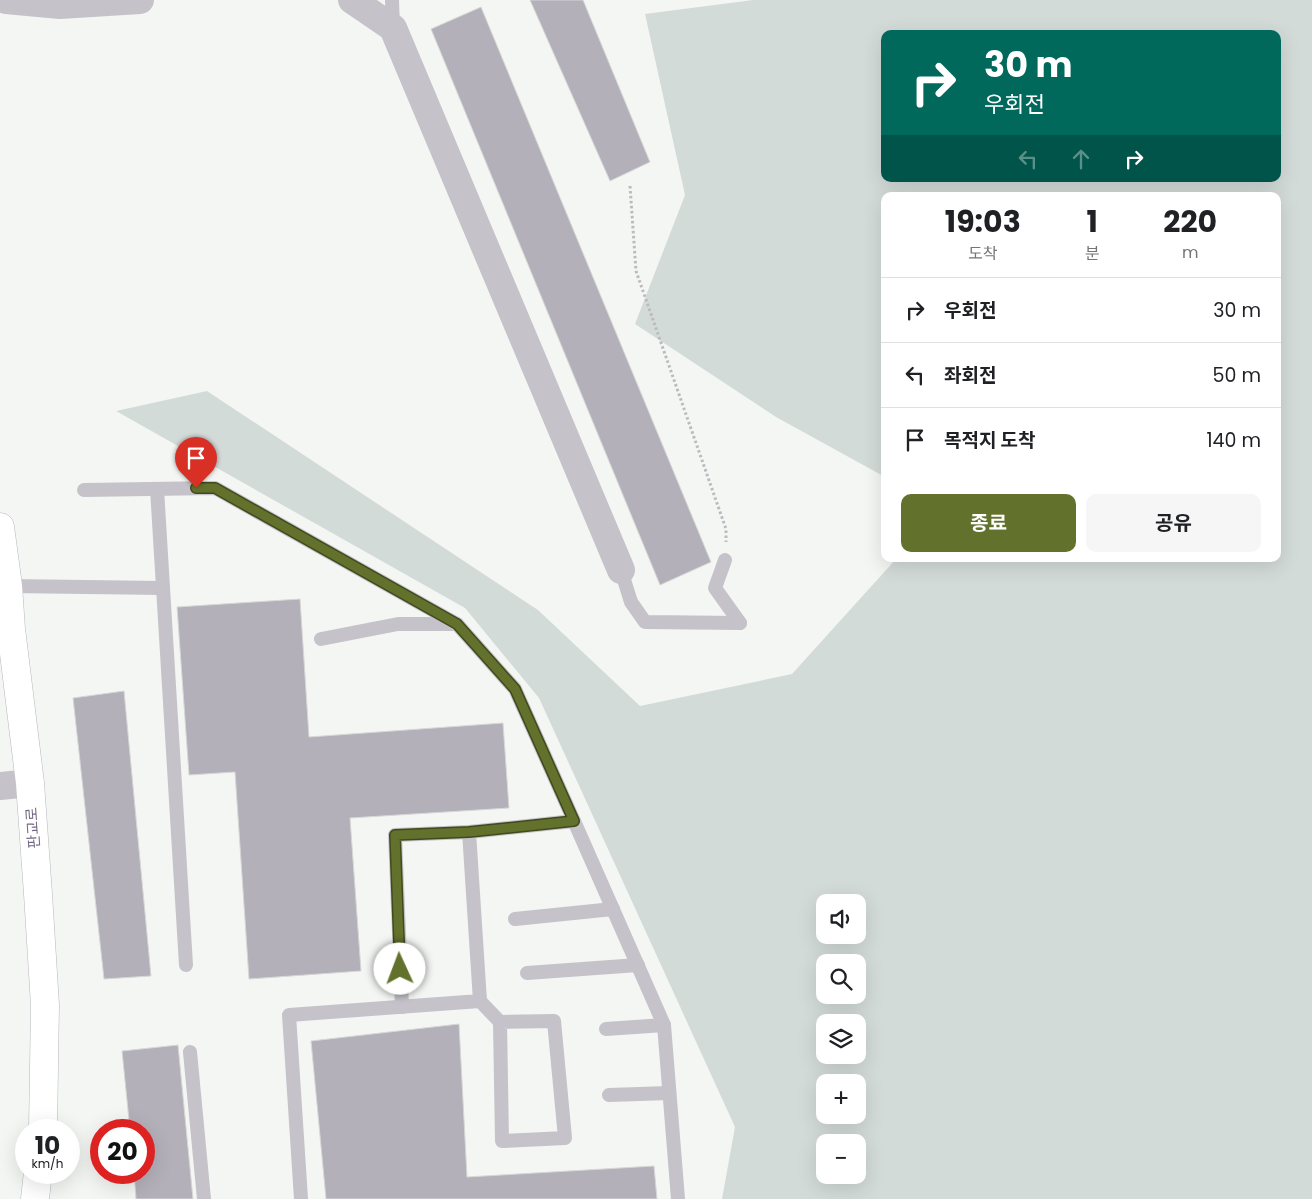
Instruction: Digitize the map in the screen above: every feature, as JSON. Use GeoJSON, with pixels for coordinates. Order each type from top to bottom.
{"type":"FeatureCollection","features":[{"type":"Feature","properties":{"kind":"main road","name":"판교로"},"geometry":{"type":"LineString","coordinates":[[0,527],[4,587],[30,783],[45,1005],[43,1119]]}},
{"type":"Feature","properties":{"kind":"main road"},"geometry":{"type":"LineString","coordinates":[[35,1199],[37,1184]]}},
{"type":"Feature","properties":{"kind":"street"},"geometry":{"type":"LineString","coordinates":[[6,0],[60,5],[140,0]]}},
{"type":"Feature","properties":{"kind":"street"},"geometry":{"type":"LineString","coordinates":[[352,0],[393,28],[621,570]]}},
{"type":"Feature","properties":{"kind":"street"},"geometry":{"type":"LineString","coordinates":[[0,786],[30,783]]}},
{"type":"Feature","properties":{"kind":"lane"},"geometry":{"type":"LineString","coordinates":[[392,0],[393,28]]}},
{"type":"Feature","properties":{"kind":"lane"},"geometry":{"type":"LineString","coordinates":[[84,490],[215,488],[457,624],[515,689],[664,1024],[678,1199]]}},
{"type":"Feature","properties":{"kind":"lane"},"geometry":{"type":"LineString","coordinates":[[157,489],[186,965]]}},
{"type":"Feature","properties":{"kind":"lane"},"geometry":{"type":"LineString","coordinates":[[621,570],[631,602],[645,622],[740,623],[715,588],[725,560]]}},
{"type":"Feature","properties":{"kind":"lane"},"geometry":{"type":"LineString","coordinates":[[4,587],[163,588]]}},
{"type":"Feature","properties":{"kind":"lane"},"geometry":{"type":"LineString","coordinates":[[321,639],[398,624],[457,624]]}},
{"type":"Feature","properties":{"kind":"lane"},"geometry":{"type":"LineString","coordinates":[[402,1007],[395,835],[469,832],[574,821]]}},
{"type":"Feature","properties":{"kind":"lane"},"geometry":{"type":"LineString","coordinates":[[469,832],[480,1001],[500,1022],[502,1141],[565,1138],[554,1021],[500,1022]]}},
{"type":"Feature","properties":{"kind":"lane"},"geometry":{"type":"LineString","coordinates":[[515,919],[613,909]]}},
{"type":"Feature","properties":{"kind":"lane"},"geometry":{"type":"LineString","coordinates":[[527,973],[638,965]]}},
{"type":"Feature","properties":{"kind":"lane"},"geometry":{"type":"LineString","coordinates":[[302,1199],[289,1015],[480,1001]]}},
{"type":"Feature","properties":{"kind":"lane"},"geometry":{"type":"LineString","coordinates":[[606,1029],[664,1024]]}},
{"type":"Feature","properties":{"kind":"lane"},"geometry":{"type":"LineString","coordinates":[[190,1052],[204,1199]]}},
{"type":"Feature","properties":{"kind":"lane"},"geometry":{"type":"LineString","coordinates":[[609,1095],[669,1093]]}},
{"type":"Feature","properties":{"kind":"path"},"geometry":{"type":"LineString","coordinates":[[630,186],[636,271],[726,529],[725,560]]}},
{"type":"Feature","properties":{"kind":"shaded area"},"geometry":{"type":"Polygon","coordinates":[[[753,0],[1312,0],[1312,1199],[722,1199],[735,1127],[539,698],[465,608],[116,411],[207,391],[538,610],[640,706],[792,674],[893,562],[1281,562],[1281,192],[881,192],[881,475],[776,417],[635,324],[685,195],[645,14],[753,0]]]}},
{"type":"Feature","properties":{"kind":"building"},"geometry":{"type":"Polygon","coordinates":[[[530,0],[583,0],[650,162],[610,181],[530,0]]]}},
{"type":"Feature","properties":{"kind":"building"},"geometry":{"type":"Polygon","coordinates":[[[481,7],[711,562],[660,585],[431,29],[481,7]]]}},
{"type":"Feature","properties":{"kind":"building"},"geometry":{"type":"Polygon","coordinates":[[[300,599],[309,737],[503,723],[509,808],[350,818],[361,971],[249,979],[235,772],[189,775],[177,607],[300,599]]]}},
{"type":"Feature","properties":{"kind":"building"},"geometry":{"type":"Polygon","coordinates":[[[124,691],[151,976],[104,979],[73,698],[124,691]]]}},
{"type":"Feature","properties":{"kind":"building"},"geometry":{"type":"Polygon","coordinates":[[[459,1024],[467,1177],[654,1166],[657,1199],[326,1199],[311,1041],[459,1024]]]}},
{"type":"Feature","properties":{"kind":"building"},"geometry":{"type":"Polygon","coordinates":[[[178,1045],[193,1199],[136,1199],[135,1184],[155,1184],[155,1119],[129,1119],[122,1051],[178,1045]]]}},
{"type":"Feature","properties":{"kind":"route"},"geometry":{"type":"LineString","coordinates":[[196,488],[215,488],[457,624],[515,689],[574,821],[469,832],[395,835],[400,969]]}}]}
